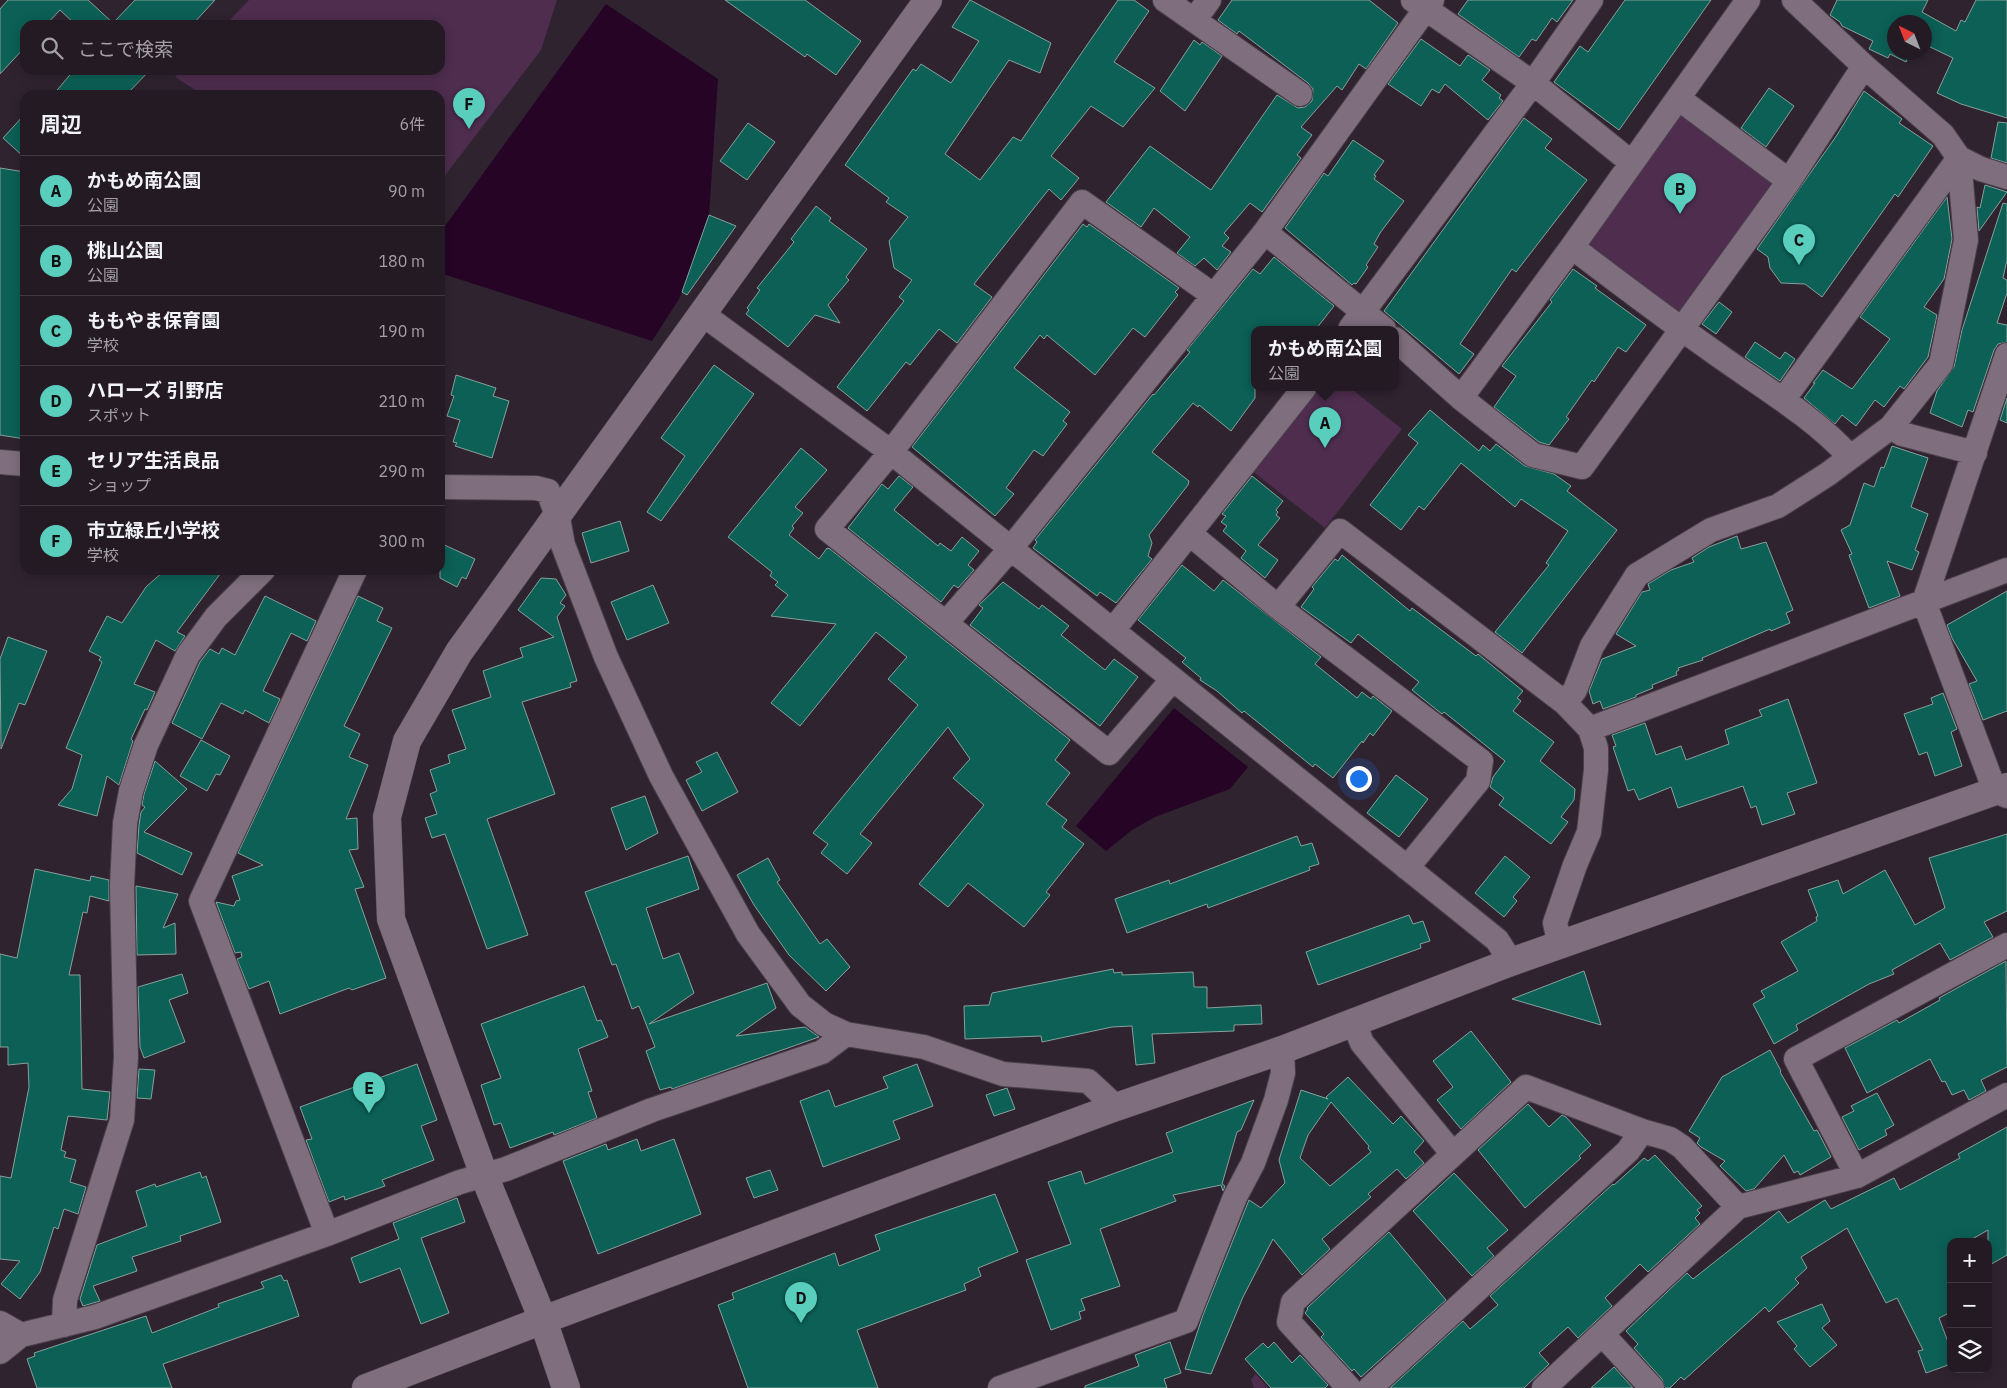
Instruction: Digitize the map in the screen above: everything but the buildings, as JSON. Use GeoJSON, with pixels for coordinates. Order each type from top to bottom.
{"type":"FeatureCollection","features":[{"type":"Feature","properties":{"kind":"street"},"geometry":{"type":"LineString","coordinates":[[566,1388],[543,1320],[484,1175],[391,919],[387,818],[406,741],[459,652],[558,518],[701,313],[928,0]]}},
{"type":"Feature","properties":{"kind":"street"},"geometry":{"type":"LineString","coordinates":[[1166,0],[1300,94]]}},
{"type":"Feature","properties":{"kind":"street"},"geometry":{"type":"LineString","coordinates":[[1196,20],[1209,0]]}},
{"type":"Feature","properties":{"kind":"street"},"geometry":{"type":"LineString","coordinates":[[1356,320],[1533,83],[1591,0]]}},
{"type":"Feature","properties":{"kind":"street"},"geometry":{"type":"LineString","coordinates":[[1461,398],[1572,247],[1748,0]]}},
{"type":"Feature","properties":{"kind":"street"},"geometry":{"type":"LineString","coordinates":[[1794,0],[1864,66],[1943,135],[1959,158],[1981,169],[2007,177]]}},
{"type":"Feature","properties":{"kind":"street"},"geometry":{"type":"LineString","coordinates":[[946,623],[1011,548],[1213,295],[1266,232],[1424,3],[1533,83],[1632,163]]}},
{"type":"Feature","properties":{"kind":"street"},"geometry":{"type":"LineString","coordinates":[[1399,343],[1461,398],[1533,455],[1582,467],[1788,181],[1864,66]]}},
{"type":"Feature","properties":{"kind":"street"},"geometry":{"type":"LineString","coordinates":[[1678,98],[1788,181]]}},
{"type":"Feature","properties":{"kind":"street"},"geometry":{"type":"LineString","coordinates":[[1782,400],[1959,158]]}},
{"type":"Feature","properties":{"kind":"street"},"geometry":{"type":"LineString","coordinates":[[1565,703],[1575,690],[1592,646],[1637,575],[1710,530],[1778,506],[1850,457],[1891,427],[1941,364],[1948,339],[1966,240],[1959,158]]}},
{"type":"Feature","properties":{"kind":"street"},"geometry":{"type":"LineString","coordinates":[[1173,679],[1109,753],[827,529],[891,452],[1082,202],[1213,295]]}},
{"type":"Feature","properties":{"kind":"street"},"geometry":{"type":"LineString","coordinates":[[1266,232],[1356,320],[1375,326]]}},
{"type":"Feature","properties":{"kind":"street"},"geometry":{"type":"LineString","coordinates":[[1572,247],[1682,330],[1782,400],[1841,446],[1850,457]]}},
{"type":"Feature","properties":{"kind":"street"},"geometry":{"type":"LineString","coordinates":[[701,313],[891,452],[1011,548],[1497,940],[1511,962]]}},
{"type":"Feature","properties":{"kind":"street"},"geometry":{"type":"LineString","coordinates":[[366,1388],[543,1320],[1116,1107],[1282,1050],[1511,962],[2003,791],[1924,602],[2007,355]]}},
{"type":"Feature","properties":{"kind":"street"},"geometry":{"type":"LineString","coordinates":[[1113,630],[1302,391]]}},
{"type":"Feature","properties":{"kind":"street"},"geometry":{"type":"LineString","coordinates":[[1891,427],[1902,434],[1975,453]]}},
{"type":"Feature","properties":{"kind":"street"},"geometry":{"type":"LineString","coordinates":[[0,462],[20,464]]}},
{"type":"Feature","properties":{"kind":"street"},"geometry":{"type":"LineString","coordinates":[[445,487],[542,488],[548,491],[558,518],[563,546],[606,657],[660,776],[748,934],[800,1005],[824,1024],[846,1034],[924,1047],[1003,1074],[1088,1081],[1116,1107]]}},
{"type":"Feature","properties":{"kind":"street"},"geometry":{"type":"LineString","coordinates":[[1278,607],[1340,531],[1565,703],[1590,729],[1596,748],[1596,770],[1590,832],[1575,865],[1555,923],[1560,945]]}},
{"type":"Feature","properties":{"kind":"street"},"geometry":{"type":"LineString","coordinates":[[1190,534],[1278,607],[1481,761],[1478,782],[1408,868]]}},
{"type":"Feature","properties":{"kind":"street"},"geometry":{"type":"LineString","coordinates":[[1590,729],[2007,570]]}},
{"type":"Feature","properties":{"kind":"street"},"geometry":{"type":"LineString","coordinates":[[64,1325],[65,1300],[122,1120],[126,1057],[122,886],[125,823],[131,791],[146,745],[188,655],[216,617],[258,575]]}},
{"type":"Feature","properties":{"kind":"street"},"geometry":{"type":"LineString","coordinates":[[326,1234],[201,901],[353,575]]}},
{"type":"Feature","properties":{"kind":"street"},"geometry":{"type":"LineString","coordinates":[[1857,1176],[1796,1059],[2007,945]]}},
{"type":"Feature","properties":{"kind":"street"},"geometry":{"type":"LineString","coordinates":[[1354,1021],[1362,1043],[1453,1154]]}},
{"type":"Feature","properties":{"kind":"street"},"geometry":{"type":"LineString","coordinates":[[0,1352],[21,1335],[95,1316],[326,1234],[484,1175],[506,1169],[652,1110],[822,1052],[846,1034]]}},
{"type":"Feature","properties":{"kind":"street"},"geometry":{"type":"LineString","coordinates":[[1000,1388],[1186,1321],[1235,1198],[1253,1163],[1276,1100],[1283,1074],[1282,1050]]}},
{"type":"Feature","properties":{"kind":"street"},"geometry":{"type":"LineString","coordinates":[[1349,1388],[1289,1322],[1294,1302],[1526,1087],[1642,1131],[1670,1139],[1682,1146],[1738,1207]]}},
{"type":"Feature","properties":{"kind":"street"},"geometry":{"type":"LineString","coordinates":[[1544,1388],[1738,1207],[1857,1176],[2007,1095]]}},
{"type":"Feature","properties":{"kind":"street"},"geometry":{"type":"LineString","coordinates":[[1370,1388],[1628,1151],[1642,1131]]}},
{"type":"Feature","properties":{"kind":"street"},"geometry":{"type":"LineString","coordinates":[[0,1322],[21,1335]]}},
{"type":"Feature","properties":{"kind":"street"},"geometry":{"type":"LineString","coordinates":[[1602,1334],[1652,1388]]}},
{"type":"Feature","properties":{"kind":"shaded area"},"geometry":{"type":"Polygon","coordinates":[[[249,0],[557,0],[541,50],[445,175],[445,90],[195,90],[175,77],[177,75],[445,75],[445,20],[230,20],[249,0]]]}},
{"type":"Feature","properties":{"kind":"shaded area"},"geometry":{"type":"Polygon","coordinates":[[[606,4],[718,79],[709,215],[679,299],[652,341],[445,275],[445,226],[606,4]]]}},
{"type":"Feature","properties":{"kind":"shaded area"},"geometry":{"type":"Polygon","coordinates":[[[1679,101],[1785,182],[1681,326],[1575,246],[1679,101]]]}},
{"type":"Feature","properties":{"kind":"shaded area"},"geometry":{"type":"Polygon","coordinates":[[[1308,391],[1354,391],[1402,429],[1325,528],[1247,467],[1308,391]]]}},
{"type":"Feature","properties":{"kind":"shaded area"},"geometry":{"type":"Polygon","coordinates":[[[1174,708],[1248,767],[1230,789],[1155,817],[1132,830],[1106,851],[1076,826],[1174,708]]]}},
{"type":"Feature","properties":{"kind":"shaded area"},"geometry":{"type":"Polygon","coordinates":[[[1256,1374],[1268,1388],[1254,1388],[1251,1379],[1256,1374]]]}},
{"type":"Feature","properties":{"kind":"place","name":"市立緑丘小学校"},"geometry":{"type":"Point","coordinates":[469,129]}},
{"type":"Feature","properties":{"kind":"place","name":"桃山公園"},"geometry":{"type":"Point","coordinates":[1680,214]}},
{"type":"Feature","properties":{"kind":"place","name":"ももやま保育園"},"geometry":{"type":"Point","coordinates":[1799,265]}},
{"type":"Feature","properties":{"kind":"place","name":"かもめ南公園"},"geometry":{"type":"Point","coordinates":[1325,448]}},
{"type":"Feature","properties":{"kind":"place","name":"セリア生活良品"},"geometry":{"type":"Point","coordinates":[369,1113]}},
{"type":"Feature","properties":{"kind":"place","name":"ハローズ 引野店"},"geometry":{"type":"Point","coordinates":[801,1323]}}]}
